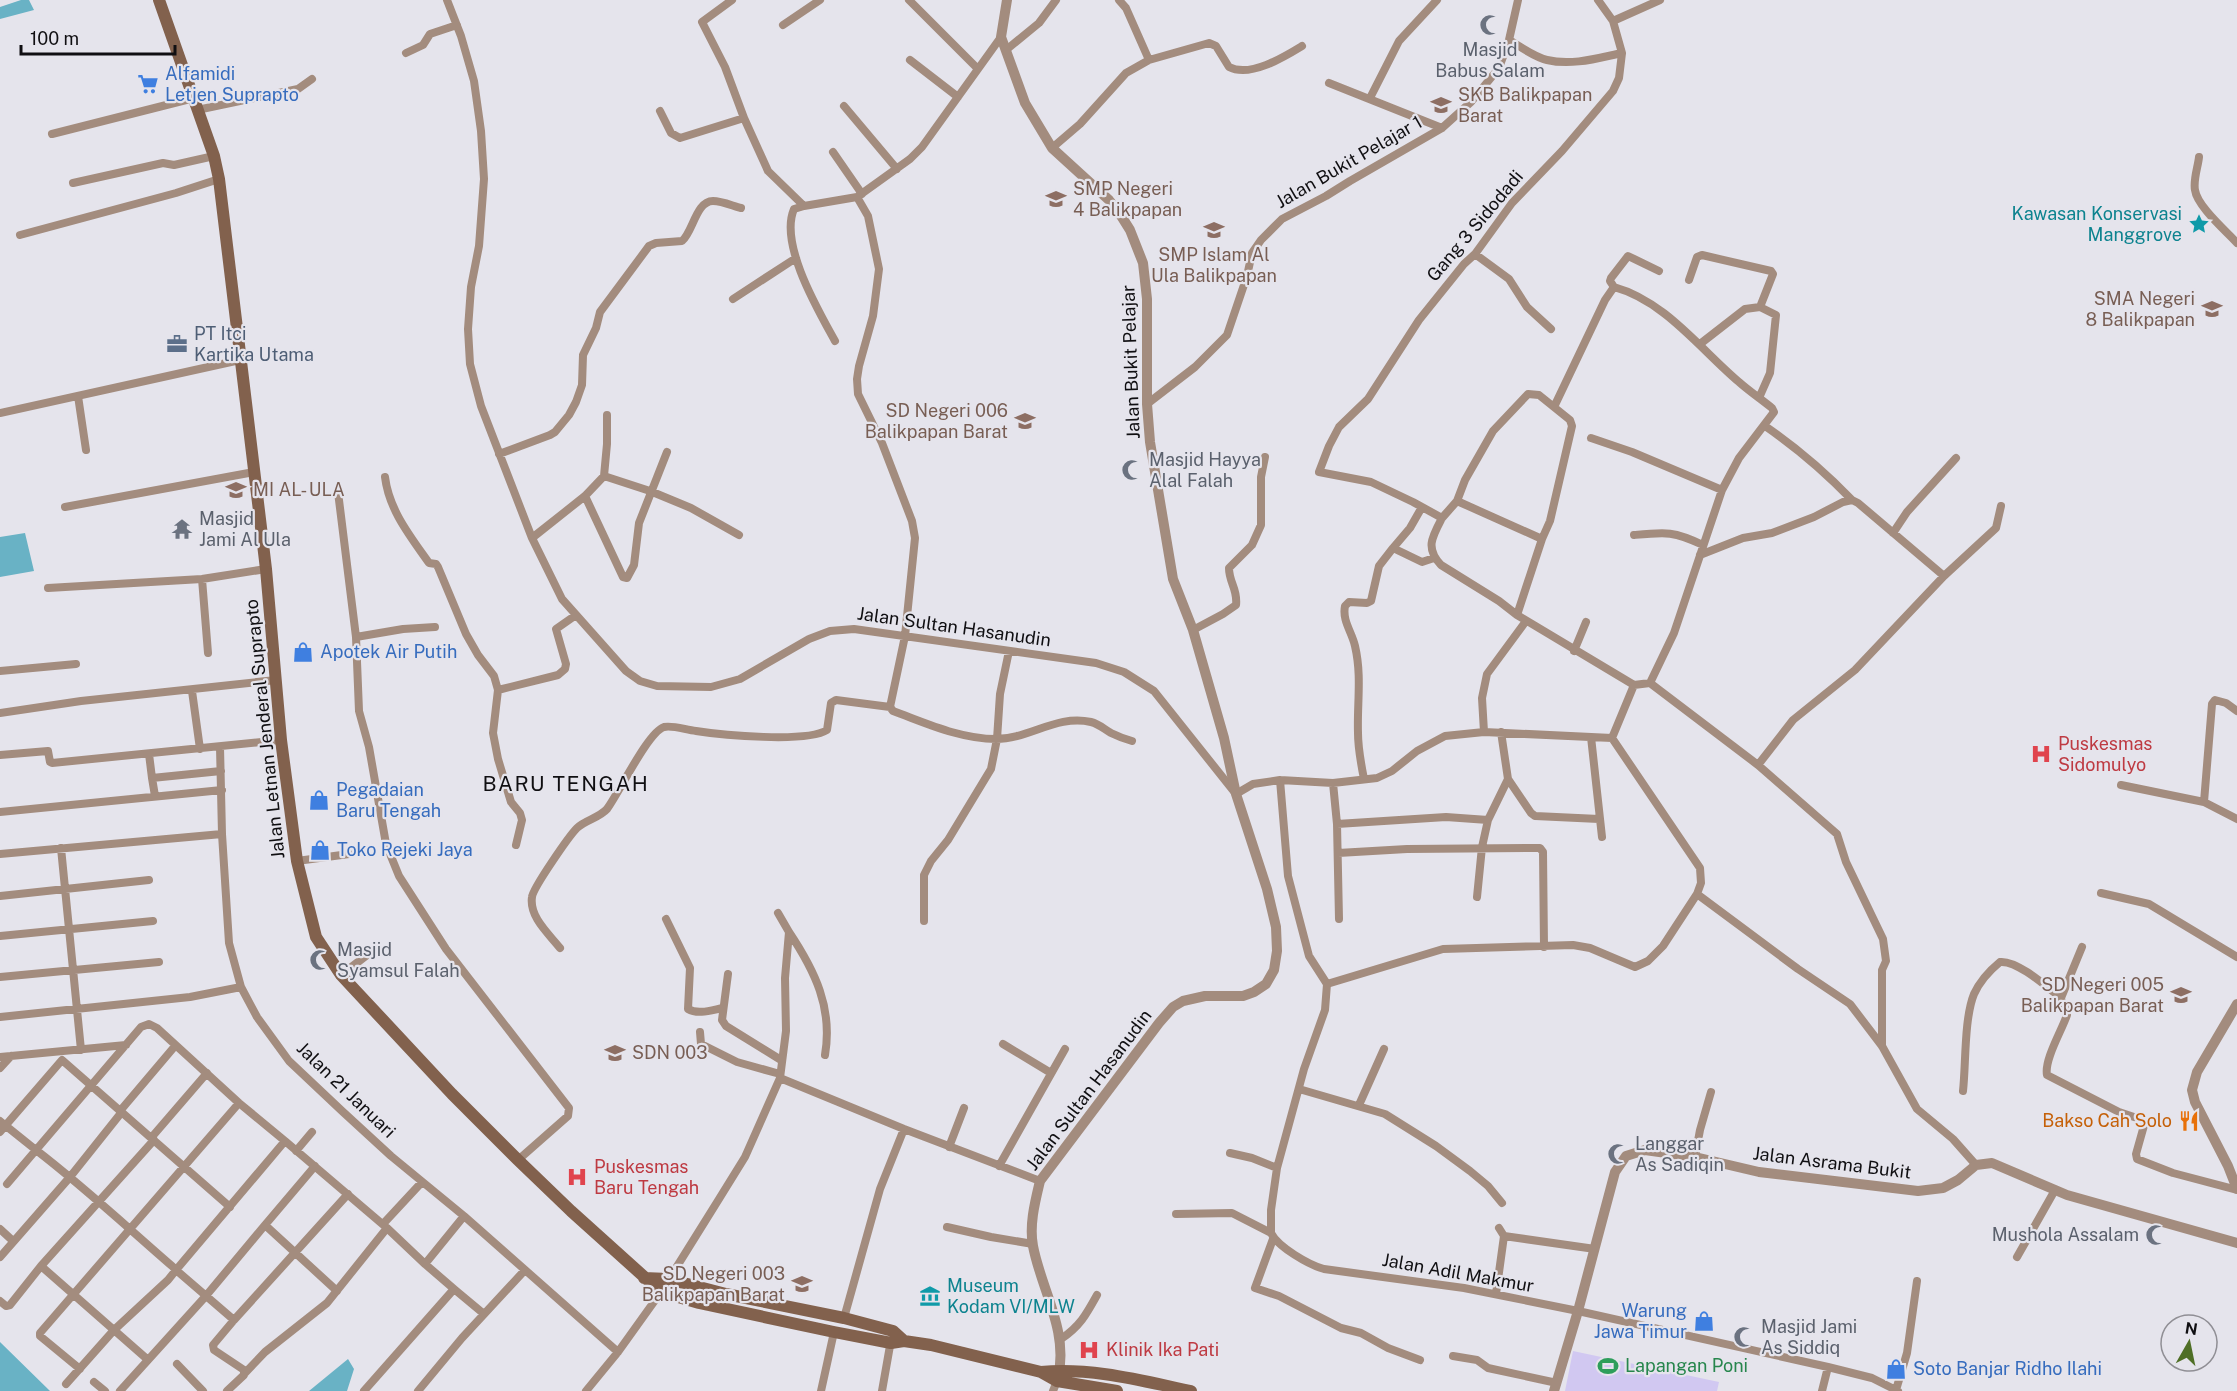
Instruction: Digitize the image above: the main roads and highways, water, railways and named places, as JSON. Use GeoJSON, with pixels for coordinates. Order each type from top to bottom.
{"type":"FeatureCollection","features":[{"type":"Feature","properties":{"kind":"main road","name":"Jalan Letnan Jenderal Suprapto"},"geometry":{"type":"LineString","coordinates":[[159,0],[214,156],[219,178],[266,568],[281,740],[297,861],[316,937],[341,975],[452,1094],[571,1211],[661,1292],[699,1303],[834,1332],[892,1337]]}},
{"type":"Feature","properties":{"kind":"main road"},"geometry":{"type":"LineString","coordinates":[[644,1278],[668,1279],[726,1294],[844,1318],[904,1341],[957,1351],[1041,1372],[1056,1381],[1110,1390]]}},
{"type":"Feature","properties":{"kind":"main road"},"geometry":{"type":"LineString","coordinates":[[1056,1381],[1127,1377],[1191,1391]]}},
{"type":"Feature","properties":{"kind":"water"},"geometry":{"type":"Polygon","coordinates":[[[21,0],[29,0],[34,10],[0,19],[0,7],[21,0]]]}},
{"type":"Feature","properties":{"kind":"water"},"geometry":{"type":"Polygon","coordinates":[[[25,533],[34,571],[0,577],[0,537],[25,533]]]}},
{"type":"Feature","properties":{"kind":"water"},"geometry":{"type":"Polygon","coordinates":[[[0,1342],[50,1391],[0,1391],[0,1342]]]}},
{"type":"Feature","properties":{"kind":"water"},"geometry":{"type":"Polygon","coordinates":[[[348,1359],[354,1369],[347,1391],[309,1391],[348,1359]]]}},
{"type":"Feature","properties":{"kind":"place","name":"Masjid Babus Salam"},"geometry":{"type":"Point","coordinates":[1490,25]}},
{"type":"Feature","properties":{"kind":"place","name":"Alfamidi Letjen Suprapto"},"geometry":{"type":"Point","coordinates":[148,84]}},
{"type":"Feature","properties":{"kind":"place","name":"SKB Balikpapan Barat"},"geometry":{"type":"Point","coordinates":[1441,105]}},
{"type":"Feature","properties":{"kind":"place","name":"SMP Negeri 4 Balikpapan"},"geometry":{"type":"Point","coordinates":[1056,199]}},
{"type":"Feature","properties":{"kind":"place","name":"Kawasan Konservasi Manggrove"},"geometry":{"type":"Point","coordinates":[2199,224]}},
{"type":"Feature","properties":{"kind":"place","name":"SMP Islam Al Ula Balikpapan"},"geometry":{"type":"Point","coordinates":[1214,230]}},
{"type":"Feature","properties":{"kind":"place","name":"SMA Negeri 8 Balikpapan"},"geometry":{"type":"Point","coordinates":[2212,309]}},
{"type":"Feature","properties":{"kind":"place","name":"PT Itci Kartika Utama"},"geometry":{"type":"Point","coordinates":[177,344]}},
{"type":"Feature","properties":{"kind":"place","name":"SD Negeri 006 Balikpapan Barat"},"geometry":{"type":"Point","coordinates":[1025,421]}},
{"type":"Feature","properties":{"kind":"place","name":"Masjid Hayya Alal Falah"},"geometry":{"type":"Point","coordinates":[1132,470]}},
{"type":"Feature","properties":{"kind":"place","name":"MI AL- ULA"},"geometry":{"type":"Point","coordinates":[236,490]}},
{"type":"Feature","properties":{"kind":"place","name":"Masjid Jami Al Ula"},"geometry":{"type":"Point","coordinates":[182,529]}},
{"type":"Feature","properties":{"kind":"place","name":"Apotek Air Putih"},"geometry":{"type":"Point","coordinates":[303,652]}},
{"type":"Feature","properties":{"kind":"place","name":"Puskesmas Sidomulyo"},"geometry":{"type":"Point","coordinates":[2041,754]}},
{"type":"Feature","properties":{"kind":"place","name":"Pegadaian Baru Tengah"},"geometry":{"type":"Point","coordinates":[319,800]}},
{"type":"Feature","properties":{"kind":"place","name":"Toko Rejeki Jaya"},"geometry":{"type":"Point","coordinates":[320,850]}},
{"type":"Feature","properties":{"kind":"place","name":"Masjid Syamsul Falah"},"geometry":{"type":"Point","coordinates":[320,960]}},
{"type":"Feature","properties":{"kind":"place","name":"SD Negeri 005 Balikpapan Barat"},"geometry":{"type":"Point","coordinates":[2181,995]}},
{"type":"Feature","properties":{"kind":"place","name":"SDN 003"},"geometry":{"type":"Point","coordinates":[615,1053]}},
{"type":"Feature","properties":{"kind":"place","name":"Bakso Cah Solo"},"geometry":{"type":"Point","coordinates":[2189,1121]}},
{"type":"Feature","properties":{"kind":"place","name":"Langgar As Sadiqin"},"geometry":{"type":"Point","coordinates":[1618,1154]}},
{"type":"Feature","properties":{"kind":"place","name":"Puskesmas Baru Tengah"},"geometry":{"type":"Point","coordinates":[577,1177]}},
{"type":"Feature","properties":{"kind":"place","name":"Mushola Assalam"},"geometry":{"type":"Point","coordinates":[2156,1235]}},
{"type":"Feature","properties":{"kind":"place","name":"SD Negeri 003 Balikpapan Barat"},"geometry":{"type":"Point","coordinates":[802,1284]}},
{"type":"Feature","properties":{"kind":"place","name":"Museum Kodam VI/MLW"},"geometry":{"type":"Point","coordinates":[930,1296]}},
{"type":"Feature","properties":{"kind":"place","name":"Warung Jawa Timur"},"geometry":{"type":"Point","coordinates":[1704,1321]}},
{"type":"Feature","properties":{"kind":"place","name":"Masjid Jami As Siddiq"},"geometry":{"type":"Point","coordinates":[1744,1337]}},
{"type":"Feature","properties":{"kind":"place","name":"Klinik Ika Pati"},"geometry":{"type":"Point","coordinates":[1089,1350]}},
{"type":"Feature","properties":{"kind":"place","name":"Lapangan Poni"},"geometry":{"type":"Point","coordinates":[1608,1366]}},
{"type":"Feature","properties":{"kind":"place","name":"Soto Banjar Ridho Ilahi"},"geometry":{"type":"Point","coordinates":[1896,1369]}},
{"type":"Feature","properties":{"kind":"district","name":"BARU TENGAH"},"geometry":{"type":"Point","coordinates":[566,784]}}]}
